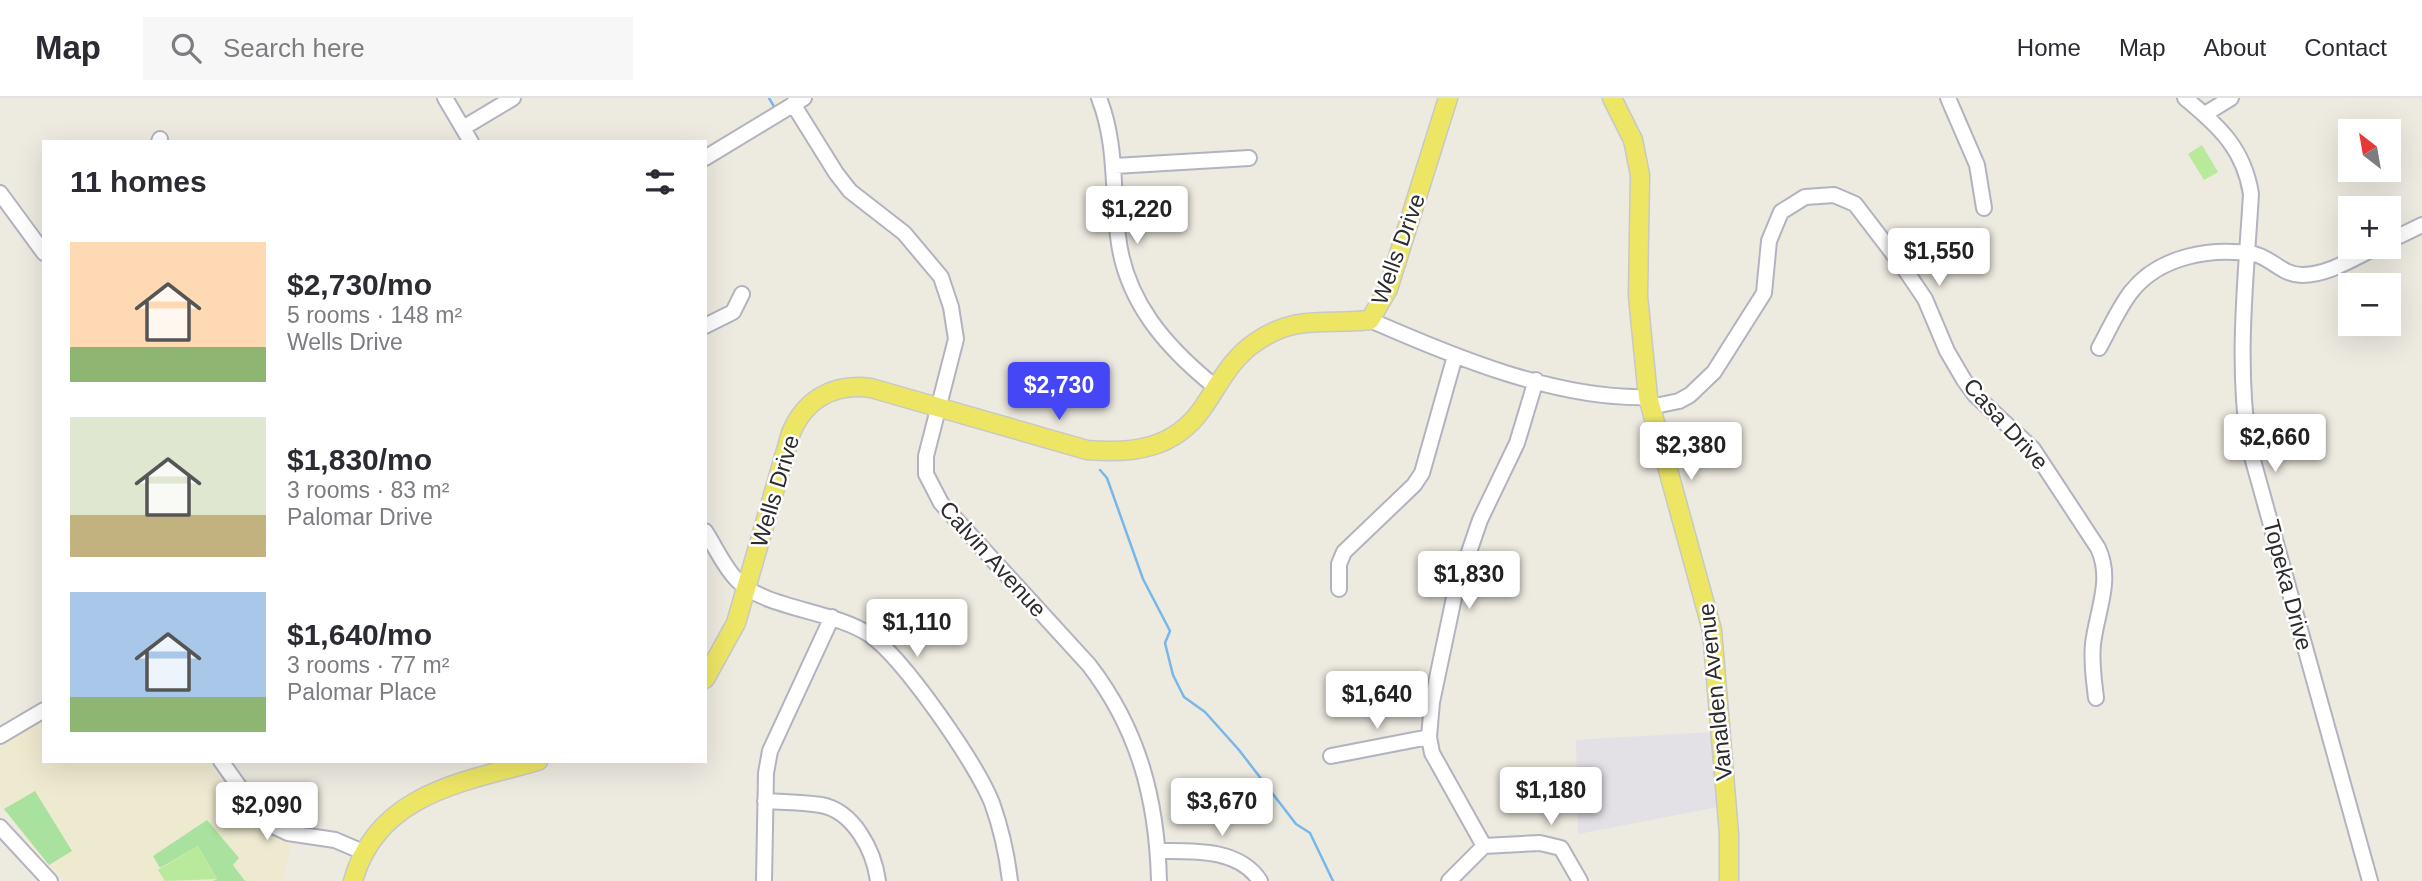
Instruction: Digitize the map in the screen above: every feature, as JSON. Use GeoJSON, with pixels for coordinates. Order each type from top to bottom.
{"type":"FeatureCollection","features":[{"type":"Feature","properties":{"kind":"main road","name":"Wells Drive"},"geometry":{"type":"LineString","coordinates":[[707,674],[736,623],[791,433],[796,421],[813,401],[839,388],[860,387],[1087,450],[1122,453],[1143,450],[1171,438],[1202,409],[1214,386],[1238,356],[1256,341],[1279,329],[1322,320],[1370,320],[1388,289],[1448,98]]}},
{"type":"Feature","properties":{"kind":"main road","name":"Vanalden Avenue"},"geometry":{"type":"LineString","coordinates":[[1612,98],[1633,140],[1640,175],[1638,296],[1649,402],[1712,630],[1728,823],[1729,881]]}},
{"type":"Feature","properties":{"kind":"main road"},"geometry":{"type":"LineString","coordinates":[[353,881],[363,852],[398,812],[420,797],[517,764]]}},
{"type":"Feature","properties":{"kind":"street"},"geometry":{"type":"LineString","coordinates":[[444,98],[470,140]]}},
{"type":"Feature","properties":{"kind":"street"},"geometry":{"type":"LineString","coordinates":[[463,128],[513,98]]}},
{"type":"Feature","properties":{"kind":"street"},"geometry":{"type":"LineString","coordinates":[[1099,98],[1111,137],[1115,166],[1117,236],[1136,298],[1164,340],[1214,386]]}},
{"type":"Feature","properties":{"kind":"street"},"geometry":{"type":"LineString","coordinates":[[1948,98],[1977,165],[1984,208]]}},
{"type":"Feature","properties":{"kind":"street","name":"Topeka Drive"},"geometry":{"type":"LineString","coordinates":[[2185,98],[2225,133],[2243,161],[2251,194],[2242,372],[2249,446],[2370,881]]}},
{"type":"Feature","properties":{"kind":"street"},"geometry":{"type":"LineString","coordinates":[[2204,114],[2231,98]]}},
{"type":"Feature","properties":{"kind":"street"},"geometry":{"type":"LineString","coordinates":[[707,157],[799,101]]}},
{"type":"Feature","properties":{"kind":"street","name":"Calvin Avenue"},"geometry":{"type":"LineString","coordinates":[[799,101],[835,173],[850,191],[904,233],[941,277],[951,307],[956,339],[926,456],[926,474],[933,491],[1110,692],[1141,757],[1152,797],[1159,881]]}},
{"type":"Feature","properties":{"kind":"street"},"geometry":{"type":"LineString","coordinates":[[1115,166],[1248,158]]}},
{"type":"Feature","properties":{"kind":"street"},"geometry":{"type":"LineString","coordinates":[[0,193],[42,250]]}},
{"type":"Feature","properties":{"kind":"street","name":"Casa Drive"},"geometry":{"type":"LineString","coordinates":[[1370,320],[1455,356],[1536,380],[1585,392],[1649,402],[1679,401],[1690,395],[1714,372],[1764,293],[1769,241],[1781,212],[1796,201],[1821,194],[1834,195],[1855,204],[1925,299],[1947,351],[1964,380],[1975,395],[2033,449],[2105,562],[2106,582],[2092,646],[2096,698]]}},
{"type":"Feature","properties":{"kind":"street"},"geometry":{"type":"LineString","coordinates":[[2401,235],[2422,225]]}},
{"type":"Feature","properties":{"kind":"street"},"geometry":{"type":"LineString","coordinates":[[2099,348],[2124,302],[2149,275],[2183,257],[2202,254],[2256,255],[2286,272],[2300,275],[2325,270],[2350,259]]}},
{"type":"Feature","properties":{"kind":"street"},"geometry":{"type":"LineString","coordinates":[[707,325],[733,312],[742,294]]}},
{"type":"Feature","properties":{"kind":"street"},"geometry":{"type":"LineString","coordinates":[[1339,589],[1339,564],[1344,552],[1414,485],[1422,473],[1455,356]]}},
{"type":"Feature","properties":{"kind":"street"},"geometry":{"type":"LineString","coordinates":[[1484,846],[1438,769],[1429,737],[1432,702],[1464,563],[1480,520],[1517,443],[1536,380]]}},
{"type":"Feature","properties":{"kind":"street"},"geometry":{"type":"LineString","coordinates":[[707,534],[737,580],[759,595],[832,617],[869,635],[891,654],[971,764],[991,801],[1001,833],[1010,881]]}},
{"type":"Feature","properties":{"kind":"street"},"geometry":{"type":"LineString","coordinates":[[764,881],[766,773],[776,734],[832,617]]}},
{"type":"Feature","properties":{"kind":"street"},"geometry":{"type":"LineString","coordinates":[[0,736],[42,711]]}},
{"type":"Feature","properties":{"kind":"street"},"geometry":{"type":"LineString","coordinates":[[1331,756],[1429,737]]}},
{"type":"Feature","properties":{"kind":"street"},"geometry":{"type":"LineString","coordinates":[[222,763],[255,809],[275,827],[288,833],[335,840],[363,852]]}},
{"type":"Feature","properties":{"kind":"street"},"geometry":{"type":"LineString","coordinates":[[765,800],[824,805],[849,821],[870,848],[878,881]]}},
{"type":"Feature","properties":{"kind":"street"},"geometry":{"type":"LineString","coordinates":[[0,827],[50,881]]}},
{"type":"Feature","properties":{"kind":"street"},"geometry":{"type":"LineString","coordinates":[[1449,881],[1484,846],[1541,843],[1561,848],[1580,881]]}},
{"type":"Feature","properties":{"kind":"street"},"geometry":{"type":"LineString","coordinates":[[1158,851],[1208,852],[1234,860],[1260,881]]}},
{"type":"Feature","properties":{"kind":"shaded area"},"geometry":{"type":"Polygon","coordinates":[[[42,721],[42,763],[208,763],[232,799],[259,829],[291,845],[282,881],[67,881],[39,854],[0,805],[0,746],[42,721]]]}},
{"type":"Feature","properties":{"kind":"shaded area"},"geometry":{"type":"Polygon","coordinates":[[[1712,732],[1718,807],[1578,834],[1576,740],[1712,732]]]}},
{"type":"Feature","properties":{"kind":"green space"},"geometry":{"type":"Polygon","coordinates":[[[2202,145],[2218,172],[2204,180],[2188,154],[2202,145]]]}},
{"type":"Feature","properties":{"kind":"green space"},"geometry":{"type":"Polygon","coordinates":[[[35,791],[72,851],[49,865],[4,809],[35,791]]]}},
{"type":"Feature","properties":{"kind":"green space"},"geometry":{"type":"Polygon","coordinates":[[[207,820],[239,858],[233,865],[245,881],[213,881],[217,879],[198,846],[160,868],[153,856],[207,820]]]}},
{"type":"Feature","properties":{"kind":"green space"},"geometry":{"type":"Polygon","coordinates":[[[198,846],[217,879],[165,881],[158,870],[198,846]]]}},
{"type":"Feature","properties":{"kind":"waterway"},"geometry":{"type":"LineString","coordinates":[[769,98],[776,110]]}},
{"type":"Feature","properties":{"kind":"waterway"},"geometry":{"type":"LineString","coordinates":[[1100,470],[1107,478],[1143,579],[1170,631],[1165,643],[1173,675],[1184,697],[1205,712],[1239,750],[1296,824],[1310,833],[1333,881]]}}]}
